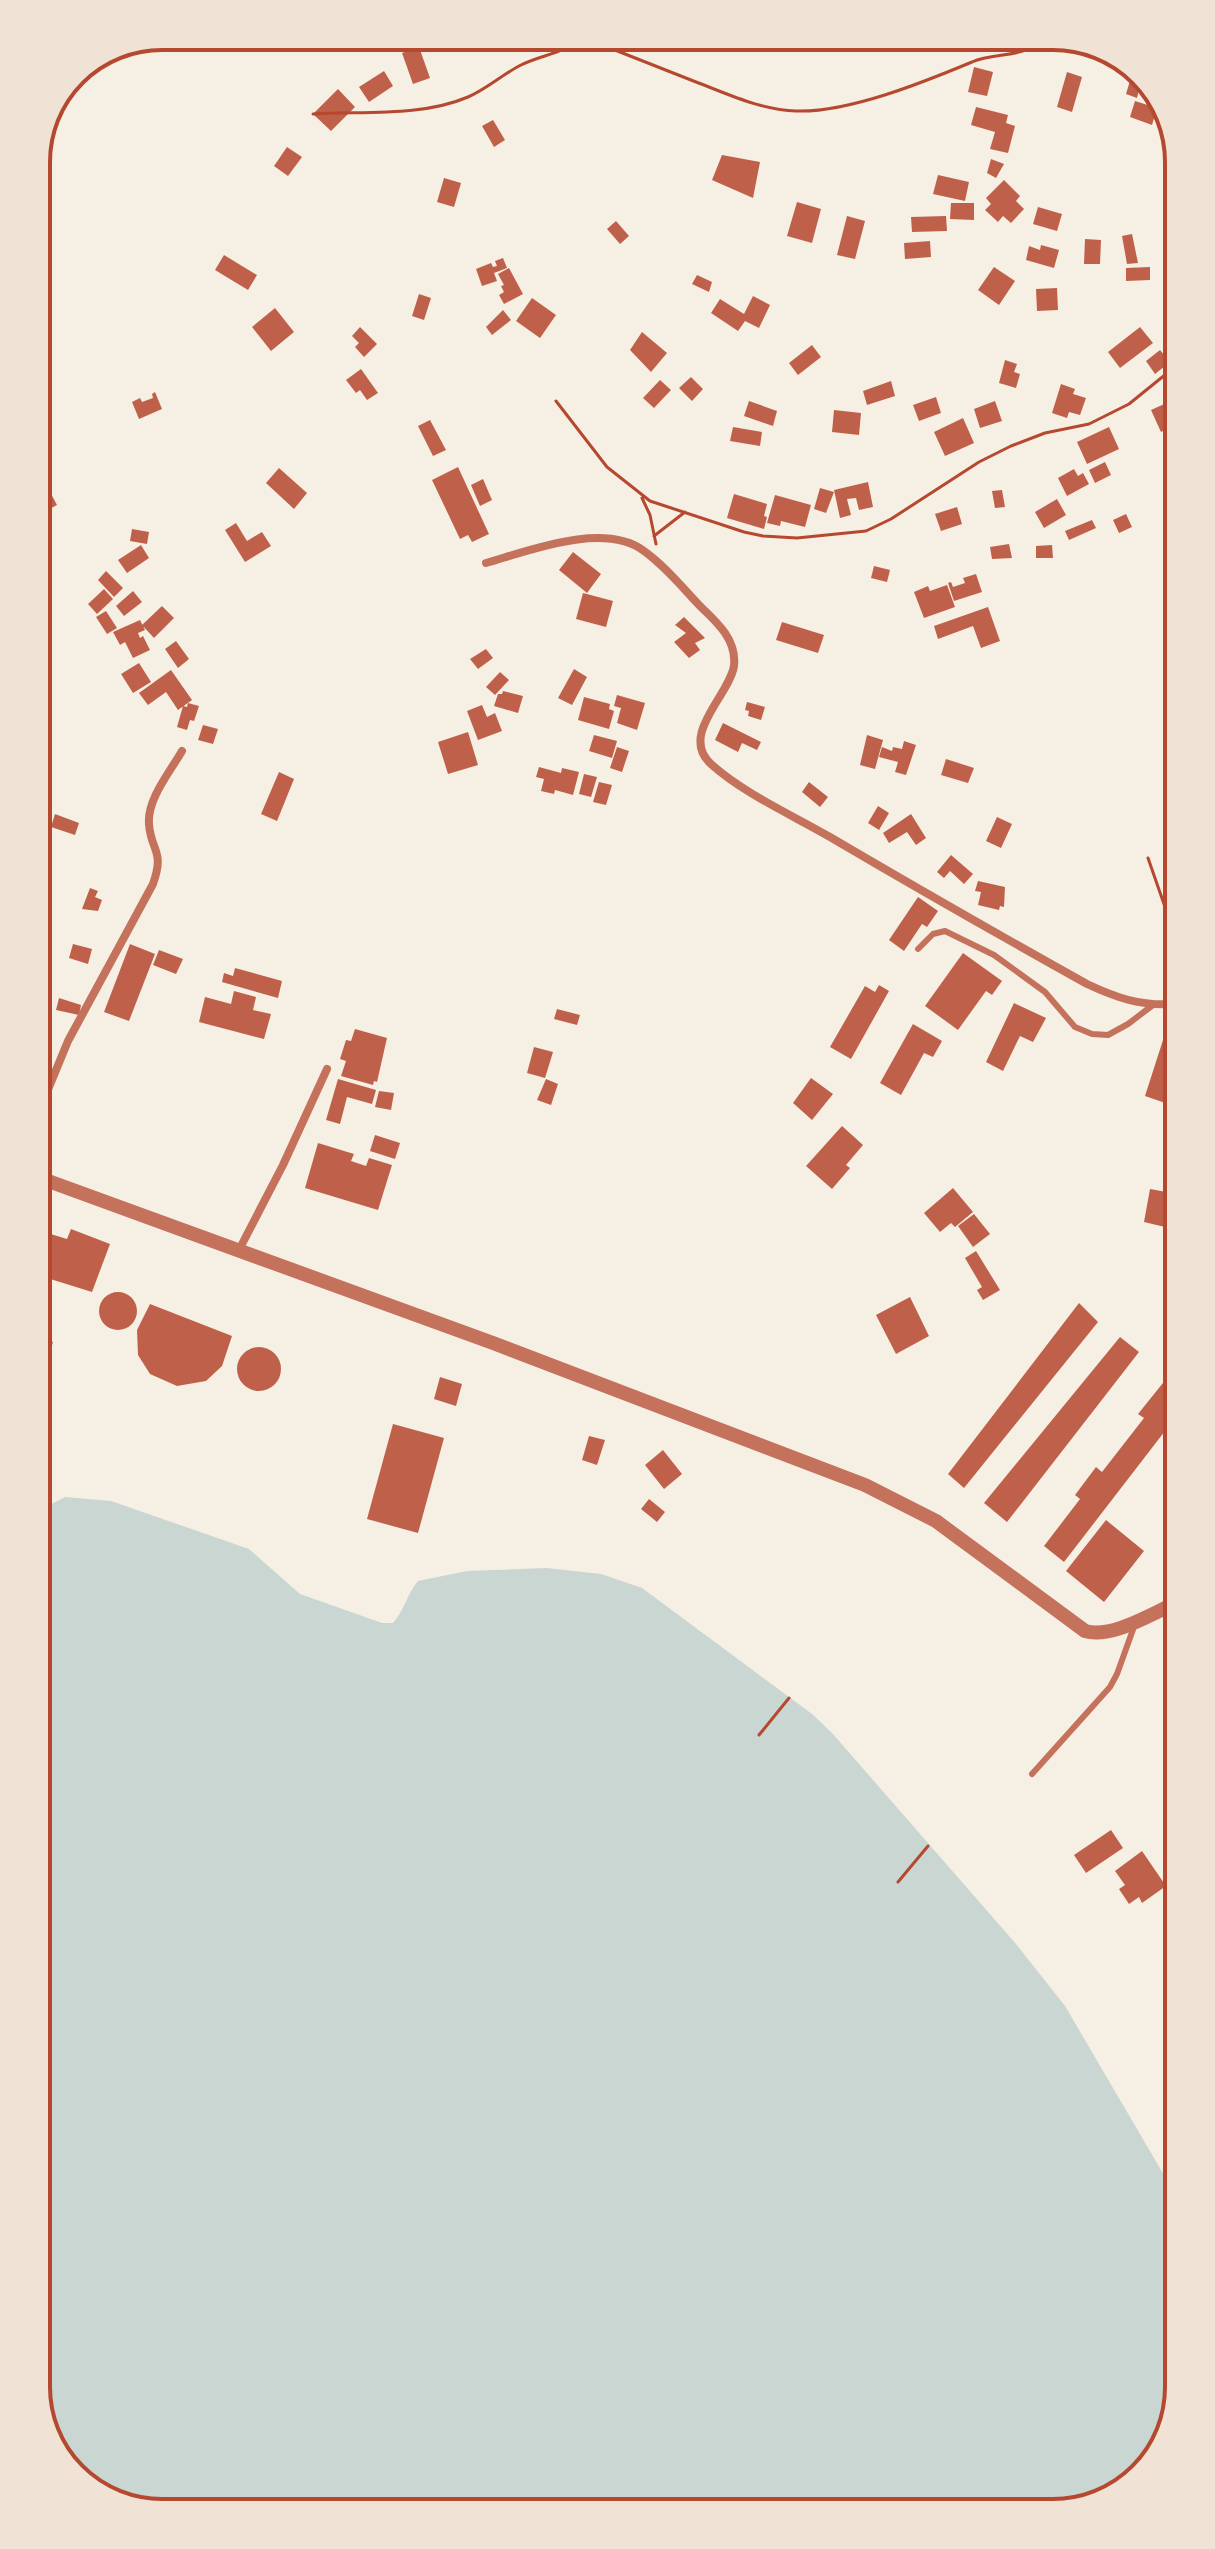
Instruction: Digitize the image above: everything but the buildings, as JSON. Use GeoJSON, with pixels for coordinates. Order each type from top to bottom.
{"type":"FeatureCollection","features":[{"type":"Feature","properties":{"kind":"street"},"geometry":{"type":"LineString","coordinates":[[486,563],[541,547],[591,539],[610,539],[634,545],[658,563],[720,625],[732,644],[734,666],[726,688],[708,713],[701,736],[702,752],[709,763],[761,798],[1087,984],[1121,1000],[1165,1004]]}},
{"type":"Feature","properties":{"kind":"street"},"geometry":{"type":"LineString","coordinates":[[50,1085],[68,1041],[153,884],[158,871],[158,853],[148,821],[153,800],[182,751]]}},
{"type":"Feature","properties":{"kind":"street"},"geometry":{"type":"LineString","coordinates":[[239,1250],[283,1165],[327,1069]]}},
{"type":"Feature","properties":{"kind":"street"},"geometry":{"type":"LineString","coordinates":[[50,1182],[743,1436],[865,1485],[936,1521],[1085,1631],[1097,1635],[1165,1608]]}},
{"type":"Feature","properties":{"kind":"lane"},"geometry":{"type":"LineString","coordinates":[[918,949],[933,934],[945,931],[982,949],[1045,992],[1075,1027],[1092,1034],[1108,1035],[1153,1005]]}},
{"type":"Feature","properties":{"kind":"lane"},"geometry":{"type":"LineString","coordinates":[[1032,1774],[1110,1687],[1136,1620]]}},
{"type":"Feature","properties":{"kind":"path"},"geometry":{"type":"LineString","coordinates":[[313,114],[429,108],[458,101],[477,93],[525,63],[563,50]]}},
{"type":"Feature","properties":{"kind":"path"},"geometry":{"type":"LineString","coordinates":[[615,50],[734,96],[777,110],[797,111],[831,109],[906,87],[980,59],[1027,50]]}},
{"type":"Feature","properties":{"kind":"path"},"geometry":{"type":"LineString","coordinates":[[556,401],[607,467],[640,495],[662,505],[763,536],[797,538],[866,531],[1011,446],[1045,433],[1089,424],[1129,404],[1165,375]]}},
{"type":"Feature","properties":{"kind":"path"},"geometry":{"type":"LineString","coordinates":[[640,495],[650,515],[658,563]]}},
{"type":"Feature","properties":{"kind":"path"},"geometry":{"type":"LineString","coordinates":[[654,536],[685,512]]}},
{"type":"Feature","properties":{"kind":"path"},"geometry":{"type":"LineString","coordinates":[[1148,858],[1165,907]]}},
{"type":"Feature","properties":{"kind":"path"},"geometry":{"type":"LineString","coordinates":[[759,1735],[789,1698]]}},
{"type":"Feature","properties":{"kind":"path"},"geometry":{"type":"LineString","coordinates":[[898,1882],[928,1846]]}},
{"type":"Feature","properties":{"kind":"shaded area"},"geometry":{"type":"Polygon","coordinates":[[[65,1497],[111,1501],[249,1549],[300,1594],[382,1623],[393,1623],[418,1581],[467,1571],[547,1568],[601,1574],[642,1588],[812,1714],[1016,1944],[1065,2006],[1165,2177],[1164,2402],[1154,2437],[1132,2466],[1096,2491],[1054,2499],[154,2499],[112,2488],[94,2476],[73,2455],[58,2430],[50,2388],[50,1505],[65,1497]]]}}]}
